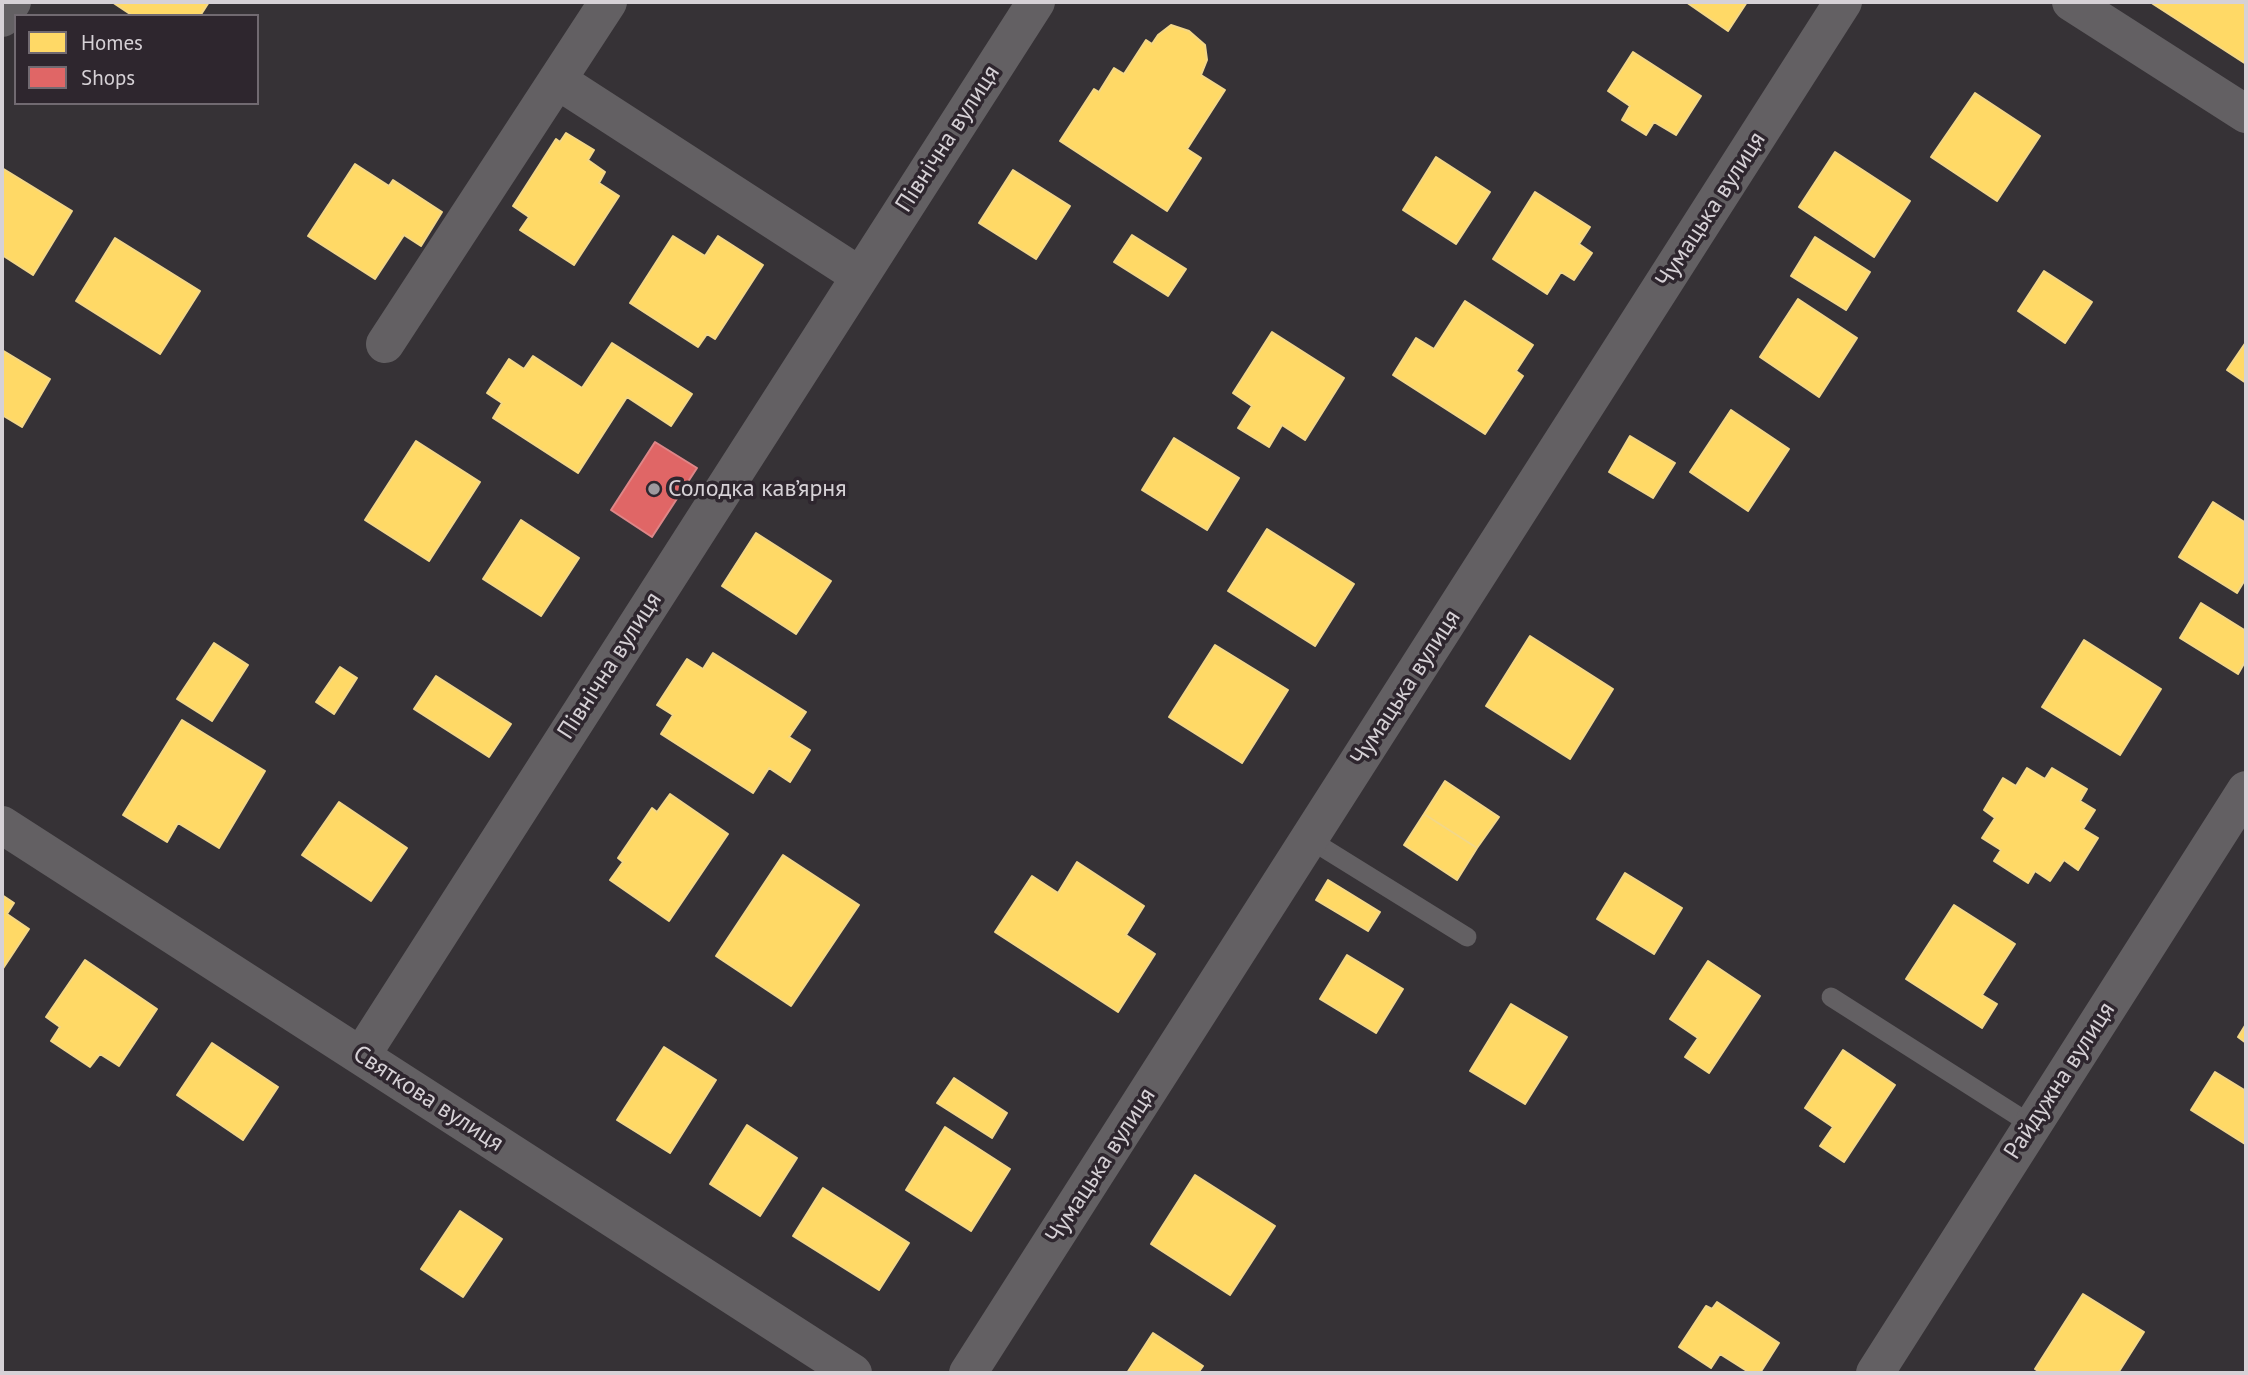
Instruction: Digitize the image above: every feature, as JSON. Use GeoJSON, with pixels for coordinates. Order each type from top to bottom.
{"type":"FeatureCollection","features":[{"type":"Feature","properties":{"kind":"street"},"geometry":{"type":"LineString","coordinates":[[2,18],[12,2]]}},
{"type":"Feature","properties":{"kind":"street"},"geometry":{"type":"LineString","coordinates":[[385,344],[608,2]]}},
{"type":"Feature","properties":{"kind":"street","name":"Північна вулиця"},"geometry":{"type":"LineString","coordinates":[[361,1056],[1036,2]]}},
{"type":"Feature","properties":{"kind":"street","name":"Чумацька вулиця"},"geometry":{"type":"LineString","coordinates":[[968,1373],[1843,2]]}},
{"type":"Feature","properties":{"kind":"street"},"geometry":{"type":"LineString","coordinates":[[2071,2],[2246,114]]}},
{"type":"Feature","properties":{"kind":"street"},"geometry":{"type":"LineString","coordinates":[[556,80],[860,276]]}},
{"type":"Feature","properties":{"kind":"street","name":"Райдужна вулиця"},"geometry":{"type":"LineString","coordinates":[[1875,1373],[2246,790]]}},
{"type":"Feature","properties":{"kind":"street","name":"Святкова вулиця"},"geometry":{"type":"LineString","coordinates":[[2,825],[853,1373]]}},
{"type":"Feature","properties":{"kind":"lane"},"geometry":{"type":"LineString","coordinates":[[1309,839],[1467,937]]}},
{"type":"Feature","properties":{"kind":"lane"},"geometry":{"type":"LineString","coordinates":[[1831,997],[2032,1125]]}},
{"type":"Feature","properties":{"kind":"building: Homes"},"geometry":{"type":"Polygon","coordinates":[[[112,2],[209,2],[201,14],[130,14],[112,2]]]}},
{"type":"Feature","properties":{"kind":"building: Homes"},"geometry":{"type":"Polygon","coordinates":[[[1686,2],[1747,2],[1728,31],[1686,2]]]}},
{"type":"Feature","properties":{"kind":"building: Homes"},"geometry":{"type":"Polygon","coordinates":[[[2150,2],[2246,2],[2246,64],[2150,2]]]}},
{"type":"Feature","properties":{"kind":"building: Homes"},"geometry":{"type":"Polygon","coordinates":[[[1171,25],[1189,31],[1205,45],[1207,60],[1201,75],[1225,90],[1187,149],[1201,158],[1167,211],[1060,141],[1094,89],[1099,92],[1114,68],[1124,74],[1146,40],[1152,44],[1158,35],[1171,25]]]}},
{"type":"Feature","properties":{"kind":"building: Homes"},"geometry":{"type":"Polygon","coordinates":[[[1633,52],[1701,96],[1676,135],[1654,122],[1646,135],[1622,120],[1630,106],[1608,91],[1633,52]]]}},
{"type":"Feature","properties":{"kind":"building: Homes"},"geometry":{"type":"Polygon","coordinates":[[[1975,93],[2040,136],[1997,201],[1931,157],[1975,93]]]}},
{"type":"Feature","properties":{"kind":"building: Homes"},"geometry":{"type":"Polygon","coordinates":[[[566,133],[594,150],[588,160],[605,172],[599,183],[619,196],[574,265],[520,230],[529,217],[513,206],[556,139],[560,142],[566,133]]]}},
{"type":"Feature","properties":{"kind":"building: Homes"},"geometry":{"type":"Polygon","coordinates":[[[1835,152],[1910,201],[1874,257],[1799,207],[1835,152]]]}},
{"type":"Feature","properties":{"kind":"building: Homes"},"geometry":{"type":"Polygon","coordinates":[[[1436,157],[1490,192],[1456,244],[1403,210],[1436,157]]]}},
{"type":"Feature","properties":{"kind":"building: Homes"},"geometry":{"type":"Polygon","coordinates":[[[355,164],[389,186],[393,180],[442,212],[421,246],[404,235],[375,279],[308,236],[355,164]]]}},
{"type":"Feature","properties":{"kind":"building: Homes"},"geometry":{"type":"Polygon","coordinates":[[[2,168],[72,211],[33,275],[2,255],[2,168]]]}},
{"type":"Feature","properties":{"kind":"building: Homes"},"geometry":{"type":"Polygon","coordinates":[[[1013,170],[1070,206],[1036,259],[979,223],[1013,170]]]}},
{"type":"Feature","properties":{"kind":"building: Homes"},"geometry":{"type":"Polygon","coordinates":[[[1535,192],[1590,227],[1579,244],[1592,253],[1574,280],[1561,272],[1547,294],[1493,259],[1535,192]]]}},
{"type":"Feature","properties":{"kind":"building: Homes"},"geometry":{"type":"Polygon","coordinates":[[[1132,235],[1186,269],[1168,296],[1114,262],[1132,235]]]}},
{"type":"Feature","properties":{"kind":"building: Homes"},"geometry":{"type":"Polygon","coordinates":[[[673,236],[705,256],[718,236],[763,265],[715,339],[707,334],[698,347],[630,303],[673,236]]]}},
{"type":"Feature","properties":{"kind":"building: Homes"},"geometry":{"type":"Polygon","coordinates":[[[1815,237],[1870,272],[1846,310],[1791,276],[1815,237]]]}},
{"type":"Feature","properties":{"kind":"building: Homes"},"geometry":{"type":"Polygon","coordinates":[[[115,238],[200,291],[160,354],[76,301],[115,238]]]}},
{"type":"Feature","properties":{"kind":"building: Homes"},"geometry":{"type":"Polygon","coordinates":[[[2044,271],[2092,302],[2065,343],[2018,311],[2044,271]]]}},
{"type":"Feature","properties":{"kind":"building: Homes"},"geometry":{"type":"Polygon","coordinates":[[[1798,299],[1857,338],[1819,397],[1760,357],[1798,299]]]}},
{"type":"Feature","properties":{"kind":"building: Homes"},"geometry":{"type":"Polygon","coordinates":[[[1465,301],[1533,345],[1516,371],[1523,376],[1485,434],[1393,375],[1416,338],[1434,349],[1465,301]]]}},
{"type":"Feature","properties":{"kind":"building: Homes"},"geometry":{"type":"Polygon","coordinates":[[[1272,332],[1344,378],[1305,440],[1282,425],[1269,447],[1238,428],[1252,406],[1233,393],[1272,332]]]}},
{"type":"Feature","properties":{"kind":"building: Homes"},"geometry":{"type":"Polygon","coordinates":[[[2246,342],[2246,383],[2227,370],[2246,342]]]}},
{"type":"Feature","properties":{"kind":"building: Homes"},"geometry":{"type":"Polygon","coordinates":[[[612,343],[692,394],[671,426],[627,397],[578,473],[493,418],[502,403],[487,393],[509,359],[524,369],[533,356],[582,388],[612,343]]]}},
{"type":"Feature","properties":{"kind":"building: Homes"},"geometry":{"type":"Polygon","coordinates":[[[2,350],[50,379],[22,427],[2,415],[2,350]]]}},
{"type":"Feature","properties":{"kind":"building: Homes"},"geometry":{"type":"Polygon","coordinates":[[[1731,410],[1789,449],[1748,511],[1690,472],[1731,410]]]}},
{"type":"Feature","properties":{"kind":"building: Homes"},"geometry":{"type":"Polygon","coordinates":[[[1630,436],[1675,463],[1653,498],[1609,472],[1630,436]]]}},
{"type":"Feature","properties":{"kind":"building: Homes"},"geometry":{"type":"Polygon","coordinates":[[[1174,438],[1239,478],[1207,530],[1142,490],[1174,438]]]}},
{"type":"Feature","properties":{"kind":"building: Homes"},"geometry":{"type":"Polygon","coordinates":[[[416,441],[480,482],[429,561],[365,520],[416,441]]]}},
{"type":"Feature","properties":{"kind":"building: Homes"},"geometry":{"type":"Polygon","coordinates":[[[2213,502],[2246,523],[2246,578],[2237,593],[2179,557],[2213,502]]]}},
{"type":"Feature","properties":{"kind":"building: Homes"},"geometry":{"type":"Polygon","coordinates":[[[521,520],[579,558],[541,616],[483,579],[521,520]]]}},
{"type":"Feature","properties":{"kind":"building: Homes"},"geometry":{"type":"Polygon","coordinates":[[[1267,529],[1354,584],[1315,646],[1228,591],[1267,529]]]}},
{"type":"Feature","properties":{"kind":"building: Homes"},"geometry":{"type":"Polygon","coordinates":[[[756,533],[831,581],[796,634],[722,586],[756,533]]]}},
{"type":"Feature","properties":{"kind":"building: Homes"},"geometry":{"type":"Polygon","coordinates":[[[2201,603],[2246,631],[2246,660],[2238,674],[2180,638],[2201,603]]]}},
{"type":"Feature","properties":{"kind":"building: Homes"},"geometry":{"type":"Polygon","coordinates":[[[1530,636],[1613,689],[1570,759],[1486,706],[1530,636]]]}},
{"type":"Feature","properties":{"kind":"building: Homes"},"geometry":{"type":"Polygon","coordinates":[[[2084,640],[2161,689],[2120,755],[2042,707],[2084,640]]]}},
{"type":"Feature","properties":{"kind":"building: Homes"},"geometry":{"type":"Polygon","coordinates":[[[214,643],[248,665],[212,721],[177,699],[214,643]]]}},
{"type":"Feature","properties":{"kind":"building: Homes"},"geometry":{"type":"Polygon","coordinates":[[[1215,645],[1288,690],[1242,763],[1169,717],[1215,645]]]}},
{"type":"Feature","properties":{"kind":"building: Homes"},"geometry":{"type":"Polygon","coordinates":[[[713,653],[806,712],[789,737],[810,750],[790,782],[769,768],[753,793],[661,734],[673,715],[657,705],[687,659],[703,669],[713,653]]]}},
{"type":"Feature","properties":{"kind":"building: Homes"},"geometry":{"type":"Polygon","coordinates":[[[340,667],[357,678],[334,714],[316,702],[340,667]]]}},
{"type":"Feature","properties":{"kind":"building: Homes"},"geometry":{"type":"Polygon","coordinates":[[[436,676],[511,724],[489,757],[414,709],[436,676]]]}},
{"type":"Feature","properties":{"kind":"building: Homes"},"geometry":{"type":"Polygon","coordinates":[[[182,720],[265,771],[219,848],[178,823],[167,842],[123,815],[182,720]]]}},
{"type":"Feature","properties":{"kind":"building: Homes"},"geometry":{"type":"Polygon","coordinates":[[[2027,768],[2045,779],[2052,768],[2087,789],[2080,801],[2095,810],[2083,829],[2098,838],[2078,870],[2064,860],[2050,881],[2035,871],[2028,883],[1994,861],[2001,850],[1982,838],[1995,818],[1984,810],[2003,778],[2016,786],[2027,768]]]}},
{"type":"Feature","properties":{"kind":"building: Homes"},"geometry":{"type":"Polygon","coordinates":[[[1445,781],[1499,817],[1477,848],[1424,814],[1445,781]]]}},
{"type":"Feature","properties":{"kind":"building: Homes"},"geometry":{"type":"Polygon","coordinates":[[[670,794],[728,834],[669,921],[610,880],[623,862],[618,858],[652,808],[657,812],[670,794]]]}},
{"type":"Feature","properties":{"kind":"building: Homes"},"geometry":{"type":"Polygon","coordinates":[[[339,802],[407,848],[371,901],[302,855],[339,802]]]}},
{"type":"Feature","properties":{"kind":"building: Homes"},"geometry":{"type":"Polygon","coordinates":[[[1424,814],[1477,848],[1457,880],[1404,845],[1424,814]]]}},
{"type":"Feature","properties":{"kind":"building: Homes"},"geometry":{"type":"Polygon","coordinates":[[[783,855],[859,905],[791,1006],[716,956],[783,855]]]}},
{"type":"Feature","properties":{"kind":"building: Homes"},"geometry":{"type":"Polygon","coordinates":[[[1077,862],[1144,906],[1126,935],[1155,954],[1118,1012],[995,932],[1032,876],[1058,893],[1077,862]]]}},
{"type":"Feature","properties":{"kind":"building: Homes"},"geometry":{"type":"Polygon","coordinates":[[[1625,873],[1682,908],[1654,954],[1597,919],[1625,873]]]}},
{"type":"Feature","properties":{"kind":"building: Homes"},"geometry":{"type":"Polygon","coordinates":[[[1328,880],[1380,912],[1368,931],[1316,900],[1328,880]]]}},
{"type":"Feature","properties":{"kind":"building: Homes"},"geometry":{"type":"Polygon","coordinates":[[[2,895],[14,903],[7,914],[29,929],[2,970],[2,895]]]}},
{"type":"Feature","properties":{"kind":"building: Homes"},"geometry":{"type":"Polygon","coordinates":[[[1954,905],[2015,944],[1982,995],[1997,1004],[1982,1028],[1906,979],[1954,905]]]}},
{"type":"Feature","properties":{"kind":"building: Homes"},"geometry":{"type":"Polygon","coordinates":[[[1347,955],[1403,989],[1376,1033],[1320,999],[1347,955]]]}},
{"type":"Feature","properties":{"kind":"building: Homes"},"geometry":{"type":"Polygon","coordinates":[[[85,960],[157,1009],[119,1066],[100,1054],[90,1067],[51,1041],[60,1027],[46,1017],[85,960]]]}},
{"type":"Feature","properties":{"kind":"building: Homes"},"geometry":{"type":"Polygon","coordinates":[[[1708,961],[1760,996],[1709,1073],[1685,1057],[1698,1038],[1670,1019],[1708,961]]]}},
{"type":"Feature","properties":{"kind":"building: Homes"},"geometry":{"type":"Polygon","coordinates":[[[1511,1004],[1567,1037],[1525,1104],[1470,1071],[1511,1004]]]}},
{"type":"Feature","properties":{"kind":"building: Homes"},"geometry":{"type":"Polygon","coordinates":[[[2246,1024],[2246,1043],[2238,1037],[2246,1024]]]}},
{"type":"Feature","properties":{"kind":"building: Homes"},"geometry":{"type":"Polygon","coordinates":[[[212,1043],[278,1087],[243,1140],[177,1095],[212,1043]]]}},
{"type":"Feature","properties":{"kind":"building: Homes"},"geometry":{"type":"Polygon","coordinates":[[[664,1047],[716,1080],[670,1153],[617,1120],[664,1047]]]}},
{"type":"Feature","properties":{"kind":"building: Homes"},"geometry":{"type":"Polygon","coordinates":[[[1843,1050],[1895,1085],[1844,1162],[1820,1146],[1833,1127],[1805,1108],[1843,1050]]]}},
{"type":"Feature","properties":{"kind":"building: Homes"},"geometry":{"type":"Polygon","coordinates":[[[2215,1072],[2246,1091],[2245,1144],[2191,1110],[2215,1072]]]}},
{"type":"Feature","properties":{"kind":"building: Homes"},"geometry":{"type":"Polygon","coordinates":[[[954,1078],[1007,1113],[992,1138],[937,1103],[954,1078]]]}},
{"type":"Feature","properties":{"kind":"building: Homes"},"geometry":{"type":"Polygon","coordinates":[[[747,1125],[797,1158],[760,1216],[710,1184],[747,1125]]]}},
{"type":"Feature","properties":{"kind":"building: Homes"},"geometry":{"type":"Polygon","coordinates":[[[945,1127],[1010,1169],[971,1231],[906,1190],[945,1127]]]}},
{"type":"Feature","properties":{"kind":"building: Homes"},"geometry":{"type":"Polygon","coordinates":[[[1195,1175],[1275,1226],[1230,1295],[1151,1244],[1195,1175]]]}},
{"type":"Feature","properties":{"kind":"building: Homes"},"geometry":{"type":"Polygon","coordinates":[[[823,1188],[909,1243],[879,1290],[793,1236],[823,1188]]]}},
{"type":"Feature","properties":{"kind":"building: Homes"},"geometry":{"type":"Polygon","coordinates":[[[460,1211],[502,1239],[463,1297],[421,1269],[460,1211]]]}},
{"type":"Feature","properties":{"kind":"building: Homes"},"geometry":{"type":"Polygon","coordinates":[[[2083,1294],[2144,1332],[2118,1373],[2041,1373],[2035,1369],[2083,1294]]]}},
{"type":"Feature","properties":{"kind":"building: Homes"},"geometry":{"type":"Polygon","coordinates":[[[1717,1302],[1779,1343],[1760,1373],[1750,1373],[1720,1354],[1711,1368],[1679,1347],[1706,1306],[1712,1309],[1717,1302]]]}},
{"type":"Feature","properties":{"kind":"building: Homes"},"geometry":{"type":"Polygon","coordinates":[[[1153,1333],[1203,1366],[1198,1373],[1127,1373],[1153,1333]]]}},
{"type":"Feature","properties":{"kind":"building: Shops","name":"Солодка кав’ярня"},"geometry":{"type":"Polygon","coordinates":[[[655,442],[697,468],[652,537],[611,510],[655,442]]]}},
{"type":"Feature","properties":{"kind":"place","name":"Солодка кав’ярня"},"geometry":{"type":"Point","coordinates":[654,489]}}]}
